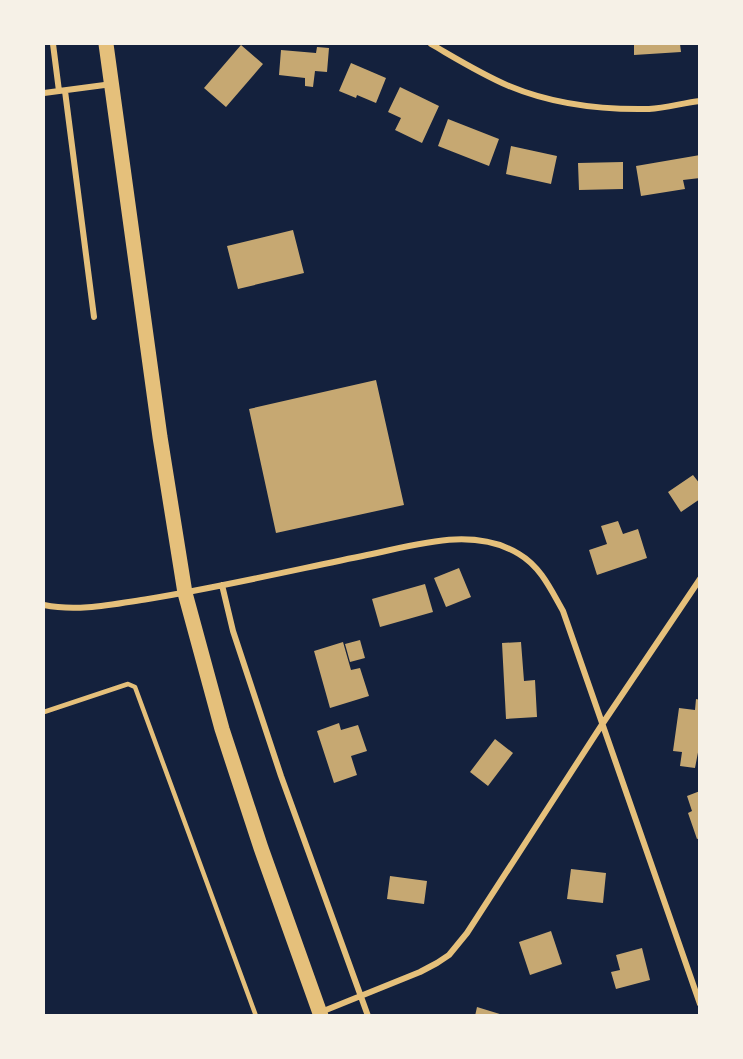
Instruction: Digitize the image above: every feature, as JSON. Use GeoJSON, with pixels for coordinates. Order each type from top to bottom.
{"type":"FeatureCollection","features":[{"type":"Feature","properties":{"kind":"main road"},"geometry":{"type":"LineString","coordinates":[[106,44],[159,437],[185,592],[222,729],[261,848],[321,1014]]}},
{"type":"Feature","properties":{"kind":"street"},"geometry":{"type":"LineString","coordinates":[[52,44],[62,91],[94,317]]}},
{"type":"Feature","properties":{"kind":"street"},"geometry":{"type":"LineString","coordinates":[[431,44],[477,71],[510,86],[552,99],[612,108],[651,109],[699,101]]}},
{"type":"Feature","properties":{"kind":"street"},"geometry":{"type":"LineString","coordinates":[[44,93],[112,84]]}},
{"type":"Feature","properties":{"kind":"street"},"geometry":{"type":"LineString","coordinates":[[44,605],[60,608],[101,606],[222,585],[436,541],[479,540],[500,545],[526,559],[543,577],[562,611],[603,723],[699,1004]]}},
{"type":"Feature","properties":{"kind":"street"},"geometry":{"type":"LineString","coordinates":[[321,1014],[420,972],[449,955],[467,933],[699,579]]}},
{"type":"Feature","properties":{"kind":"street"},"geometry":{"type":"LineString","coordinates":[[222,585],[233,631],[277,765],[368,1016]]}},
{"type":"Feature","properties":{"kind":"lane"},"geometry":{"type":"LineString","coordinates":[[44,712],[128,684],[135,687],[256,1016]]}},
{"type":"Feature","properties":{"kind":"building"},"geometry":{"type":"Polygon","coordinates":[[[634,44],[680,44],[681,52],[634,55],[634,44]]]}},
{"type":"Feature","properties":{"kind":"building"},"geometry":{"type":"Polygon","coordinates":[[[241,45],[263,64],[226,107],[204,88],[241,45]]]}},
{"type":"Feature","properties":{"kind":"building"},"geometry":{"type":"Polygon","coordinates":[[[317,47],[329,48],[327,72],[315,71],[313,87],[305,86],[305,78],[279,75],[281,50],[316,53],[317,47]]]}},
{"type":"Feature","properties":{"kind":"building"},"geometry":{"type":"Polygon","coordinates":[[[351,63],[386,78],[376,103],[339,91],[351,63]]]}},
{"type":"Feature","properties":{"kind":"building"},"geometry":{"type":"Polygon","coordinates":[[[400,87],[439,106],[422,143],[395,130],[401,118],[388,112],[400,87]]]}},
{"type":"Feature","properties":{"kind":"building"},"geometry":{"type":"Polygon","coordinates":[[[448,119],[499,139],[489,166],[438,146],[448,119]]]}},
{"type":"Feature","properties":{"kind":"building"},"geometry":{"type":"Polygon","coordinates":[[[511,146],[557,156],[551,184],[506,174],[511,146]]]}},
{"type":"Feature","properties":{"kind":"building"},"geometry":{"type":"Polygon","coordinates":[[[700,155],[700,178],[683,180],[685,189],[641,196],[636,166],[700,155]]]}},
{"type":"Feature","properties":{"kind":"building"},"geometry":{"type":"Polygon","coordinates":[[[623,162],[623,189],[579,190],[578,163],[623,162]]]}},
{"type":"Feature","properties":{"kind":"building"},"geometry":{"type":"Polygon","coordinates":[[[293,230],[304,273],[238,289],[227,246],[293,230]]]}},
{"type":"Feature","properties":{"kind":"building"},"geometry":{"type":"Polygon","coordinates":[[[376,380],[404,505],[276,533],[249,409],[376,380]]]}},
{"type":"Feature","properties":{"kind":"building"},"geometry":{"type":"Polygon","coordinates":[[[693,475],[700,484],[700,499],[681,512],[668,492],[693,475]]]}},
{"type":"Feature","properties":{"kind":"building"},"geometry":{"type":"Polygon","coordinates":[[[618,521],[623,534],[638,529],[647,558],[597,575],[589,550],[607,544],[601,526],[618,521]]]}},
{"type":"Feature","properties":{"kind":"building"},"geometry":{"type":"Polygon","coordinates":[[[459,568],[471,597],[446,607],[434,578],[459,568]]]}},
{"type":"Feature","properties":{"kind":"building"},"geometry":{"type":"Polygon","coordinates":[[[425,584],[433,612],[380,627],[372,599],[425,584]]]}},
{"type":"Feature","properties":{"kind":"building"},"geometry":{"type":"Polygon","coordinates":[[[360,640],[365,658],[350,662],[345,644],[360,640]]]}},
{"type":"Feature","properties":{"kind":"building"},"geometry":{"type":"Polygon","coordinates":[[[343,642],[351,670],[360,668],[369,696],[330,708],[314,651],[343,642]]]}},
{"type":"Feature","properties":{"kind":"building"},"geometry":{"type":"Polygon","coordinates":[[[521,642],[524,681],[535,680],[537,717],[506,719],[502,643],[521,642]]]}},
{"type":"Feature","properties":{"kind":"building"},"geometry":{"type":"Polygon","coordinates":[[[696,699],[700,700],[700,742],[695,768],[680,766],[682,752],[673,751],[679,708],[695,710],[696,699]]]}},
{"type":"Feature","properties":{"kind":"building"},"geometry":{"type":"Polygon","coordinates":[[[339,723],[341,730],[358,725],[367,751],[351,756],[357,775],[334,783],[317,731],[339,723]]]}},
{"type":"Feature","properties":{"kind":"building"},"geometry":{"type":"Polygon","coordinates":[[[495,739],[513,753],[488,786],[470,772],[495,739]]]}},
{"type":"Feature","properties":{"kind":"building"},"geometry":{"type":"Polygon","coordinates":[[[700,791],[700,838],[697,839],[688,813],[692,811],[687,796],[700,791]]]}},
{"type":"Feature","properties":{"kind":"building"},"geometry":{"type":"Polygon","coordinates":[[[571,869],[606,873],[603,903],[567,899],[571,869]]]}},
{"type":"Feature","properties":{"kind":"building"},"geometry":{"type":"Polygon","coordinates":[[[390,876],[427,881],[424,904],[387,899],[390,876]]]}},
{"type":"Feature","properties":{"kind":"building"},"geometry":{"type":"Polygon","coordinates":[[[551,931],[562,964],[530,975],[519,942],[551,931]]]}},
{"type":"Feature","properties":{"kind":"building"},"geometry":{"type":"Polygon","coordinates":[[[642,948],[650,980],[616,989],[611,972],[620,970],[616,955],[642,948]]]}},
{"type":"Feature","properties":{"kind":"building"},"geometry":{"type":"Polygon","coordinates":[[[477,1007],[503,1015],[503,1016],[475,1016],[477,1007]]]}}]}
